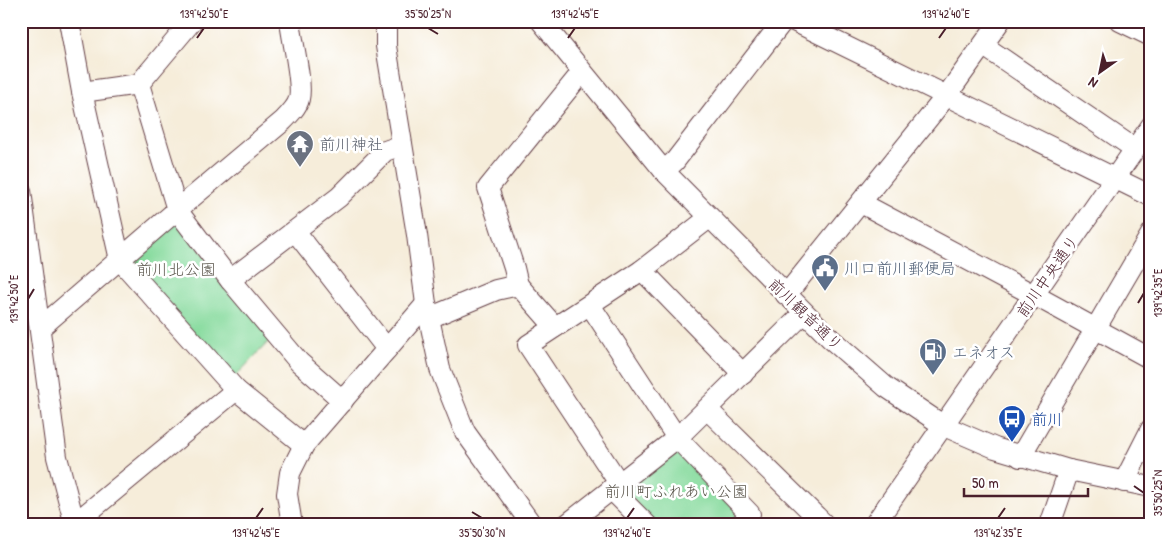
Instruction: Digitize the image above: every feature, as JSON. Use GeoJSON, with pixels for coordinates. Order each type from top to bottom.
{"type":"FeatureCollection","features":[{"type":"Feature","properties":{"kind":"street"},"geometry":{"type":"LineString","coordinates":[[70,21],[82,92],[120,260],[236,390],[304,445]]}},
{"type":"Feature","properties":{"kind":"street"},"geometry":{"type":"LineString","coordinates":[[82,92],[139,84],[192,21]]}},
{"type":"Feature","properties":{"kind":"street"},"geometry":{"type":"LineString","coordinates":[[40,328],[283,122],[293,110],[299,100],[299,81],[290,21]]}},
{"type":"Feature","properties":{"kind":"street"},"geometry":{"type":"LineString","coordinates":[[386,21],[386,46],[417,235],[427,311],[440,369],[465,432],[532,525]]}},
{"type":"Feature","properties":{"kind":"street"},"geometry":{"type":"LineString","coordinates":[[664,171],[675,162],[783,21]]}},
{"type":"Feature","properties":{"kind":"street"},"geometry":{"type":"LineString","coordinates":[[794,21],[1151,196]]}},
{"type":"Feature","properties":{"kind":"street"},"geometry":{"type":"LineString","coordinates":[[786,296],[947,95],[984,46],[1000,21]]}},
{"type":"Feature","properties":{"kind":"street"},"geometry":{"type":"LineString","coordinates":[[1120,21],[1151,36]]}},
{"type":"Feature","properties":{"kind":"street","name":"前川観音通り"},"geometry":{"type":"LineString","coordinates":[[545,22],[582,72],[664,171],[709,218],[786,296],[856,362],[914,407],[944,426],[967,437],[1020,456],[1069,470],[1151,487]]}},
{"type":"Feature","properties":{"kind":"street"},"geometry":{"type":"LineString","coordinates":[[984,46],[1135,149]]}},
{"type":"Feature","properties":{"kind":"street"},"geometry":{"type":"LineString","coordinates":[[555,327],[518,286],[488,188],[582,72]]}},
{"type":"Feature","properties":{"kind":"street"},"geometry":{"type":"LineString","coordinates":[[139,84],[177,210],[230,280],[299,362],[342,401]]}},
{"type":"Feature","properties":{"kind":"street","name":"前川中央通り"},"geometry":{"type":"LineString","coordinates":[[874,525],[1151,126]]}},
{"type":"Feature","properties":{"kind":"street"},"geometry":{"type":"LineString","coordinates":[[230,280],[339,197],[385,150],[402,145]]}},
{"type":"Feature","properties":{"kind":"street"},"geometry":{"type":"LineString","coordinates":[[21,191],[57,457],[74,524],[236,390]]}},
{"type":"Feature","properties":{"kind":"street"},"geometry":{"type":"LineString","coordinates":[[861,203],[1151,359]]}},
{"type":"Feature","properties":{"kind":"street"},"geometry":{"type":"LineString","coordinates":[[647,525],[615,486],[528,345],[642,270],[709,218]]}},
{"type":"Feature","properties":{"kind":"street"},"geometry":{"type":"LineString","coordinates":[[295,231],[386,349]]}},
{"type":"Feature","properties":{"kind":"street"},"geometry":{"type":"LineString","coordinates":[[1020,456],[1151,234]]}},
{"type":"Feature","properties":{"kind":"street"},"geometry":{"type":"LineString","coordinates":[[642,270],[743,374]]}},
{"type":"Feature","properties":{"kind":"street"},"geometry":{"type":"LineString","coordinates":[[292,525],[287,494],[290,473],[304,445],[386,349],[427,311],[496,290],[518,286]]}},
{"type":"Feature","properties":{"kind":"street"},"geometry":{"type":"LineString","coordinates":[[590,305],[677,438],[750,514],[740,525]]}},
{"type":"Feature","properties":{"kind":"street"},"geometry":{"type":"LineString","coordinates":[[566,525],[677,438],[804,313]]}},
{"type":"Feature","properties":{"kind":"street"},"geometry":{"type":"LineString","coordinates":[[707,410],[825,525]]}},
{"type":"Feature","properties":{"kind":"street"},"geometry":{"type":"LineString","coordinates":[[1124,482],[1151,429]]}},
{"type":"Feature","properties":{"kind":"street"},"geometry":{"type":"LineString","coordinates":[[1050,525],[1069,470]]}},
{"type":"Feature","properties":{"kind":"green space","name":"前川北公園"},"geometry":{"type":"Polygon","coordinates":[[[178,222],[272,338],[235,377],[132,267],[134,257],[178,222]]]}},
{"type":"Feature","properties":{"kind":"green space","name":"前川町ふれあい公園"},"geometry":{"type":"Polygon","coordinates":[[[675,449],[739,509],[734,525],[653,525],[624,489],[675,449]]]}},
{"type":"Feature","properties":{"kind":"place","name":"前川神社"},"geometry":{"type":"Point","coordinates":[300,168]}},
{"type":"Feature","properties":{"kind":"place","name":"川口前川郵便局"},"geometry":{"type":"Point","coordinates":[825,292]}},
{"type":"Feature","properties":{"kind":"place","name":"エネオス"},"geometry":{"type":"Point","coordinates":[933,376]}},
{"type":"Feature","properties":{"kind":"place","name":"前川"},"geometry":{"type":"Point","coordinates":[1012,443]}}]}
